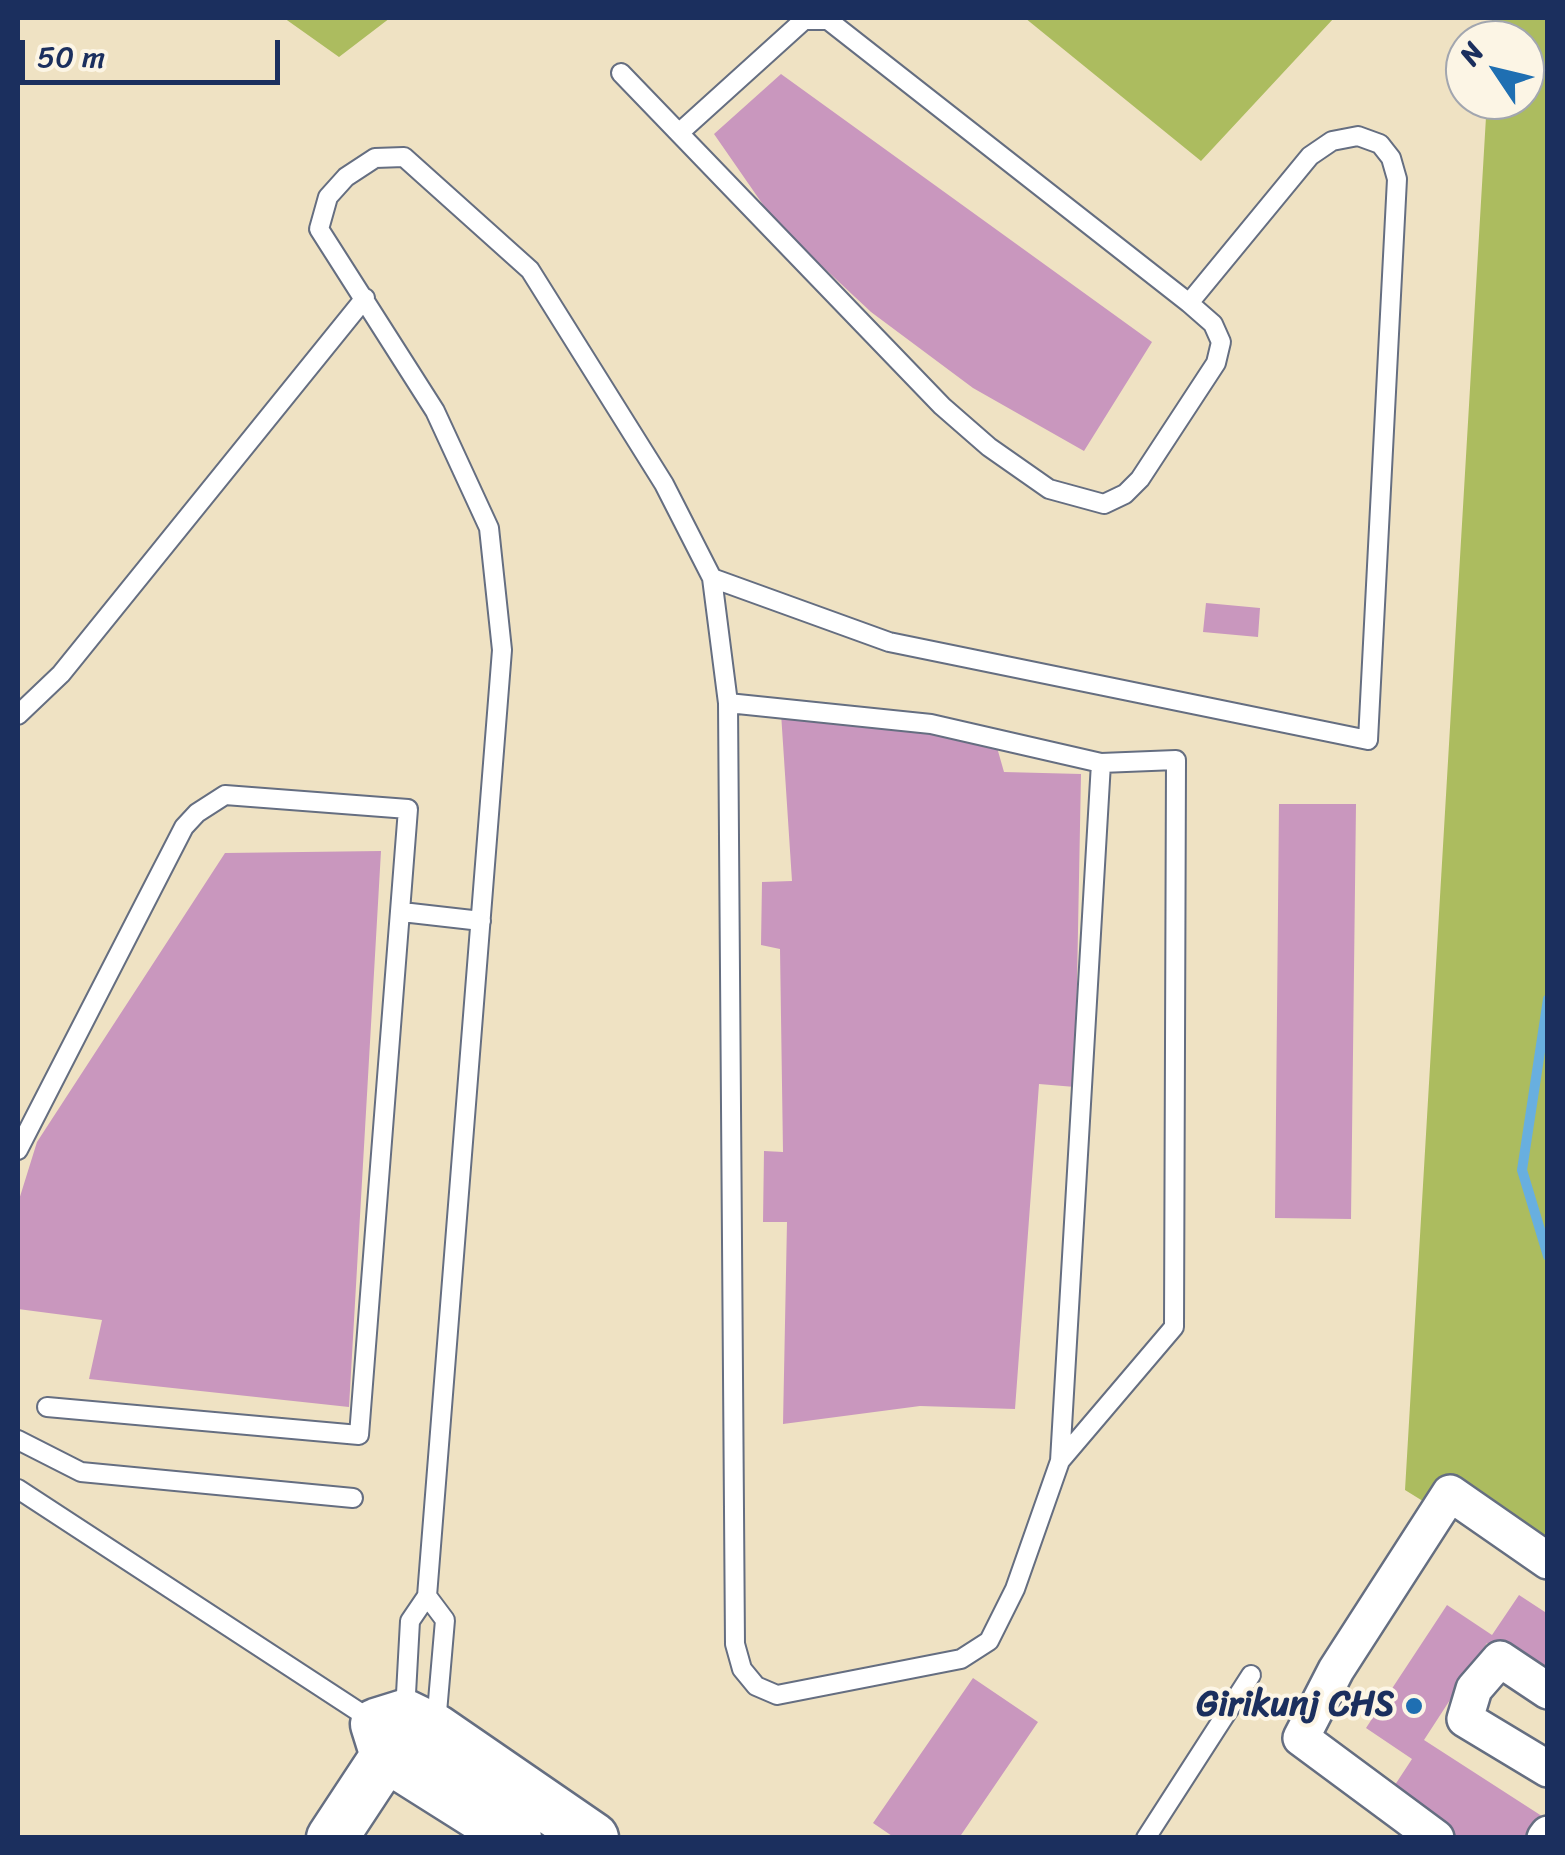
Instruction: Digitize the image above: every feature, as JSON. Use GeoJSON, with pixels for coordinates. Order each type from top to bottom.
{"type":"FeatureCollection","features":[{"type":"Feature","properties":{"kind":"main road"},"geometry":{"type":"LineString","coordinates":[[332,1838],[404,1740]]}},
{"type":"Feature","properties":{"kind":"main road"},"geometry":{"type":"LineString","coordinates":[[374,1838],[404,1740]]}},
{"type":"Feature","properties":{"kind":"main road"},"geometry":{"type":"LineString","coordinates":[[404,1740],[516,1838]]}},
{"type":"Feature","properties":{"kind":"main road"},"geometry":{"type":"LineString","coordinates":[[404,1740],[593,1838]]}},
{"type":"Feature","properties":{"kind":"street"},"geometry":{"type":"LineString","coordinates":[[1436,1838],[1300,1738],[1336,1670],[1450,1493],[1548,1562]]}},
{"type":"Feature","properties":{"kind":"street"},"geometry":{"type":"LineString","coordinates":[[1548,1691],[1500,1659],[1474,1689],[1465,1719],[1548,1769]]}},
{"type":"Feature","properties":{"kind":"lane"},"geometry":{"type":"LineString","coordinates":[[622,73],[679,133],[942,406],[989,447],[1049,489],[1104,504],[1125,494],[1140,478],[1216,363],[1221,342],[1213,324],[1190,302],[828,20],[804,20],[679,133]]}},
{"type":"Feature","properties":{"kind":"lane"},"geometry":{"type":"LineString","coordinates":[[712,578],[889,642],[1368,740],[1397,179],[1391,158],[1380,144],[1358,136],[1332,141],[1310,156],[1190,302]]}},
{"type":"Feature","properties":{"kind":"lane"},"geometry":{"type":"LineString","coordinates":[[404,1740],[410,1621],[427,1596],[502,650],[490,528],[435,411],[319,230],[328,197],[346,177],[374,158],[404,157],[530,270],[664,484],[712,578],[728,703],[734,1644],[742,1669],[756,1686],[777,1695],[961,1659],[988,1642],[1015,1589],[1060,1461],[1101,763]]}},
{"type":"Feature","properties":{"kind":"lane"},"geometry":{"type":"LineString","coordinates":[[18,715],[61,674],[365,298]]}},
{"type":"Feature","properties":{"kind":"lane"},"geometry":{"type":"LineString","coordinates":[[728,703],[931,724],[1101,763],[1176,760],[1174,1327],[1060,1461]]}},
{"type":"Feature","properties":{"kind":"lane"},"geometry":{"type":"LineString","coordinates":[[18,1150],[184,827],[210,802],[225,795],[406,807],[410,812],[359,1435],[47,1407]]}},
{"type":"Feature","properties":{"kind":"lane"},"geometry":{"type":"LineString","coordinates":[[402,912],[481,921]]}},
{"type":"Feature","properties":{"kind":"lane"},"geometry":{"type":"LineString","coordinates":[[18,1440],[80,1472],[353,1498]]}},
{"type":"Feature","properties":{"kind":"lane"},"geometry":{"type":"LineString","coordinates":[[18,1489],[404,1740]]}},
{"type":"Feature","properties":{"kind":"lane"},"geometry":{"type":"LineString","coordinates":[[404,1740],[445,1620],[427,1596]]}},
{"type":"Feature","properties":{"kind":"lane"},"geometry":{"type":"LineString","coordinates":[[1146,1838],[1250,1675]]}},
{"type":"Feature","properties":{"kind":"green space"},"geometry":{"type":"Polygon","coordinates":[[[284,18],[390,18],[339,57],[284,18]]]}},
{"type":"Feature","properties":{"kind":"green space"},"geometry":{"type":"Polygon","coordinates":[[[1025,18],[1334,18],[1201,161],[1025,18]]]}},
{"type":"Feature","properties":{"kind":"green space"},"geometry":{"type":"Polygon","coordinates":[[[1547,18],[1547,1578],[1405,1490],[1486,120],[1545,120],[1545,20],[1492,20],[1547,18]]]}},
{"type":"Feature","properties":{"kind":"building"},"geometry":{"type":"Polygon","coordinates":[[[781,74],[1152,342],[1084,451],[973,388],[871,312],[775,222],[714,134],[781,74]]]}},
{"type":"Feature","properties":{"kind":"building"},"geometry":{"type":"Polygon","coordinates":[[[1206,603],[1260,608],[1258,637],[1203,632],[1206,603]]]}},
{"type":"Feature","properties":{"kind":"building"},"geometry":{"type":"Polygon","coordinates":[[[781,713],[952,737],[994,737],[1004,772],[1081,774],[1075,1087],[1039,1084],[1015,1409],[920,1406],[783,1424],[787,1222],[763,1222],[764,1151],[783,1152],[780,949],[761,945],[762,882],[792,881],[781,713]]]}},
{"type":"Feature","properties":{"kind":"building"},"geometry":{"type":"Polygon","coordinates":[[[1279,804],[1356,804],[1351,1219],[1275,1218],[1279,804]]]}},
{"type":"Feature","properties":{"kind":"building"},"geometry":{"type":"Polygon","coordinates":[[[381,851],[349,1407],[89,1379],[102,1320],[18,1309],[18,1203],[37,1142],[225,853],[381,851]]]}},
{"type":"Feature","properties":{"kind":"building","name":"Girikunj CHS"},"geometry":{"type":"Polygon","coordinates":[[[1519,1595],[1548,1614],[1548,1683],[1487,1643],[1424,1740],[1548,1820],[1540,1838],[1456,1838],[1389,1794],[1412,1759],[1366,1728],[1447,1605],[1492,1635],[1519,1595]]]}},
{"type":"Feature","properties":{"kind":"building"},"geometry":{"type":"Polygon","coordinates":[[[973,1678],[1038,1722],[959,1838],[895,1838],[873,1823],[973,1678]]]}},
{"type":"Feature","properties":{"kind":"waterway"},"geometry":{"type":"LineString","coordinates":[[1548,999],[1522,1170],[1548,1256]]}},
{"type":"Feature","properties":{"kind":"place","name":"Girikunj CHS"},"geometry":{"type":"Point","coordinates":[1414,1706]}}]}
